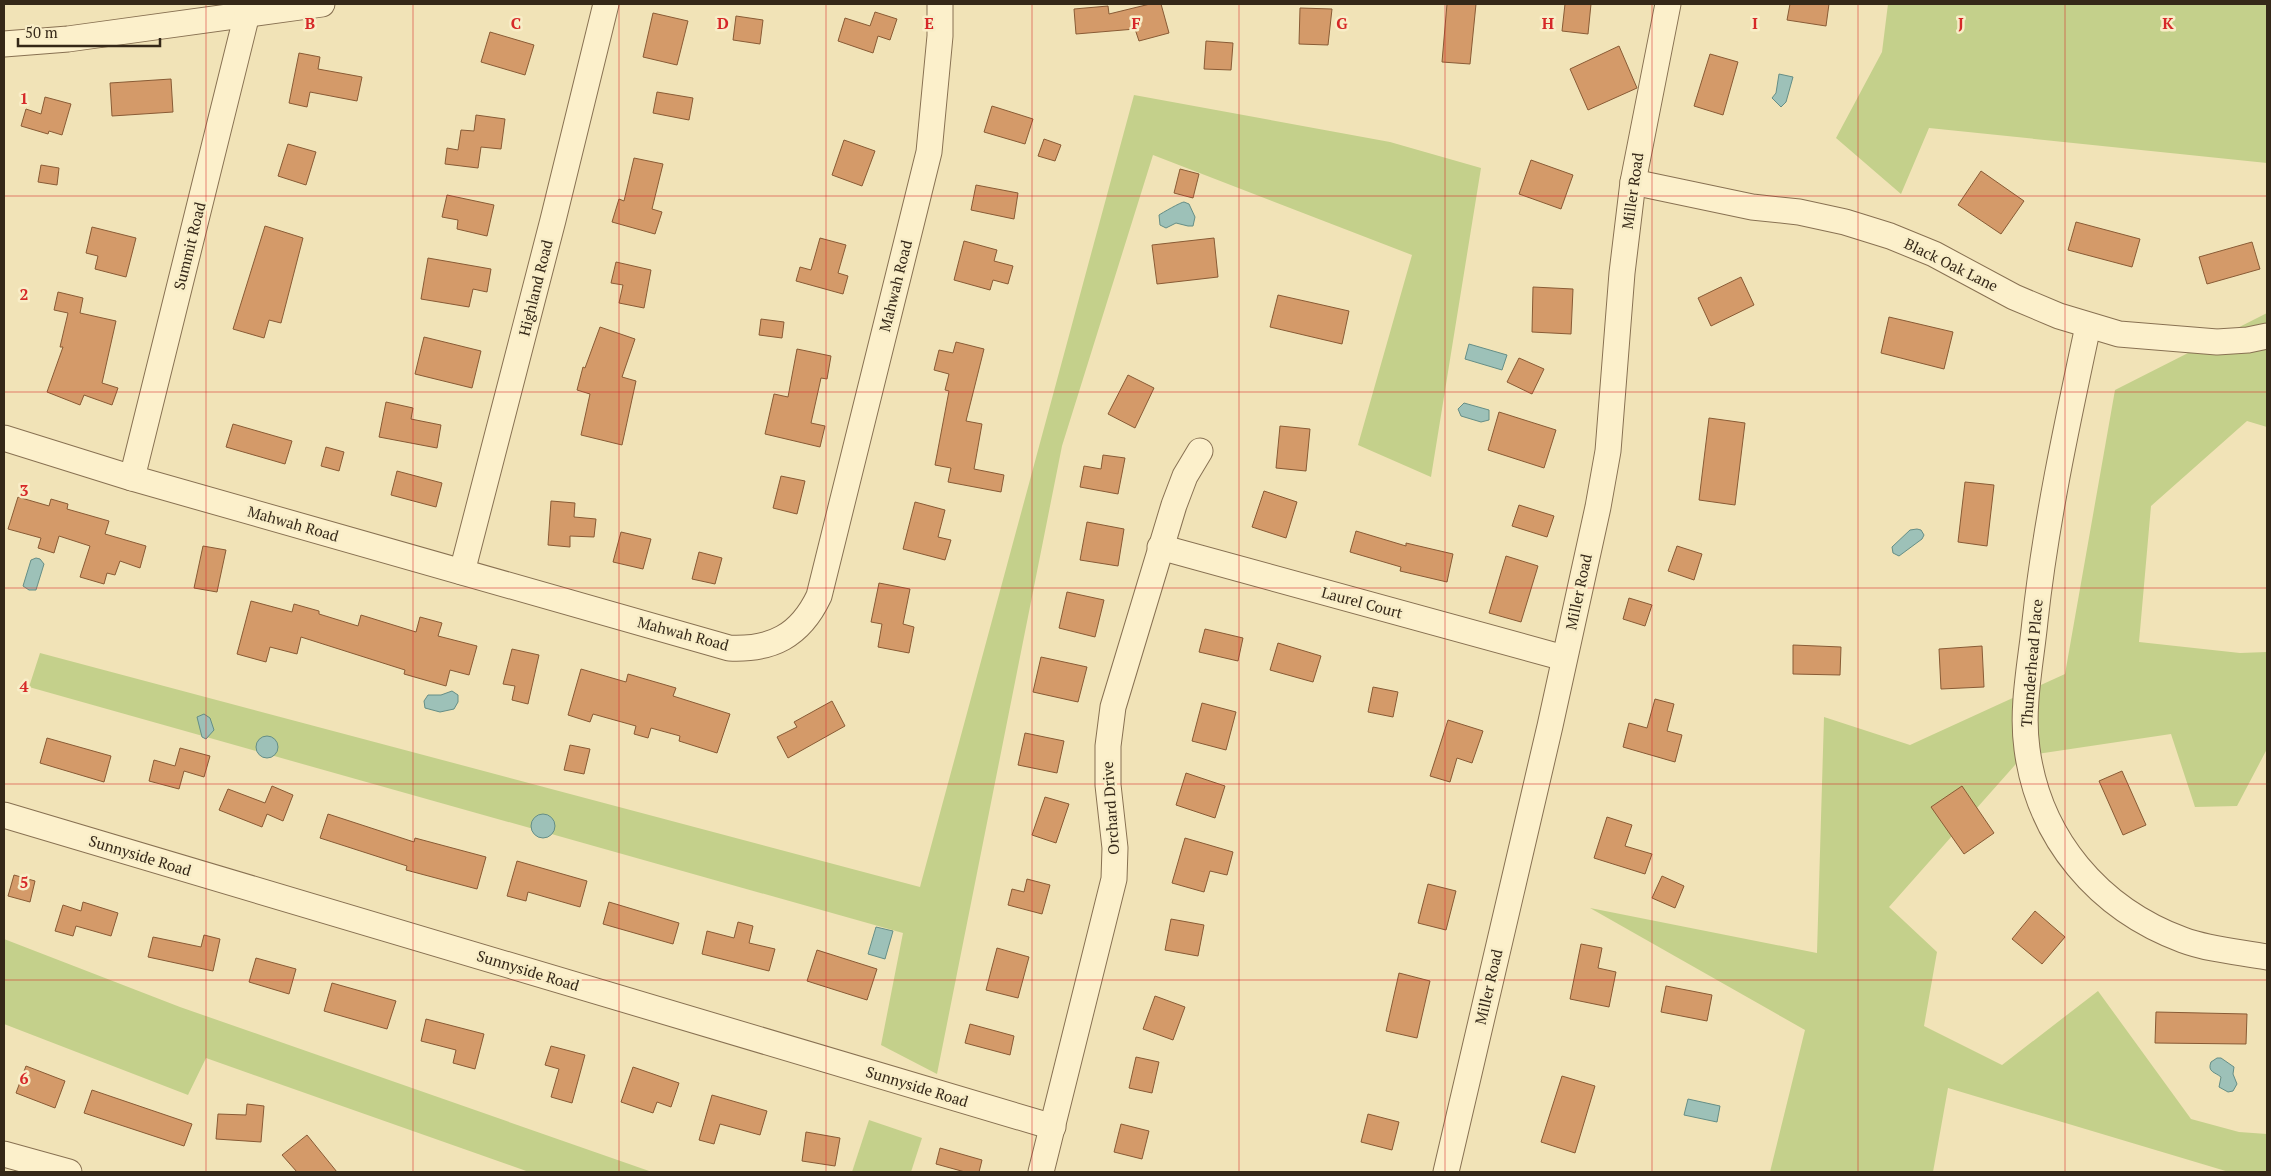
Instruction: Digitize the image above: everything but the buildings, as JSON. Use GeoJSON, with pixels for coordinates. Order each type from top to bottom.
{"type":"FeatureCollection","features":[{"type":"Feature","properties":{"kind":"street"},"geometry":{"type":"LineString","coordinates":[[4,44],[68,39],[322,4]]}},
{"type":"Feature","properties":{"kind":"street","name":"Highland Road"},"geometry":{"type":"LineString","coordinates":[[462,572],[553,220],[606,4]]}},
{"type":"Feature","properties":{"kind":"street","name":"Mahwah Road"},"geometry":{"type":"LineString","coordinates":[[4,438],[132,478],[729,648],[748,649],[766,646],[785,637],[799,627],[812,612],[819,596],[929,152],[940,36],[940,4]]}},
{"type":"Feature","properties":{"kind":"street","name":"Miller Road"},"geometry":{"type":"LineString","coordinates":[[1446,1172],[1598,507],[1608,451],[1622,274],[1633,182],[1668,4]]}},
{"type":"Feature","properties":{"kind":"street","name":"Summit Road"},"geometry":{"type":"LineString","coordinates":[[132,478],[248,14]]}},
{"type":"Feature","properties":{"kind":"street","name":"Black Oak Lane"},"geometry":{"type":"LineString","coordinates":[[1633,182],[1752,207],[1798,212],[1835,220],[1890,236],[1934,254],[2014,297],[2088,326],[2119,334],[2217,342],[2248,340],[2267,336]]}},
{"type":"Feature","properties":{"kind":"street","name":"Thunderhead Place"},"geometry":{"type":"LineString","coordinates":[[2088,326],[2056,474],[2040,581],[2025,716],[2027,748],[2032,779],[2042,810],[2056,838],[2075,865],[2099,891],[2124,911],[2152,927],[2185,941],[2267,957]]}},
{"type":"Feature","properties":{"kind":"street","name":"Orchard Drive"},"geometry":{"type":"LineString","coordinates":[[1042,1172],[1114,879],[1115,848],[1108,785],[1108,756],[1113,707],[1160,547],[1185,476],[1200,451]]}},
{"type":"Feature","properties":{"kind":"street","name":"Laurel Court"},"geometry":{"type":"LineString","coordinates":[[1160,547],[1564,658]]}},
{"type":"Feature","properties":{"kind":"street","name":"Sunnyside Road"},"geometry":{"type":"LineString","coordinates":[[4,816],[1053,1127]]}},
{"type":"Feature","properties":{"kind":"street"},"geometry":{"type":"LineString","coordinates":[[4,1154],[69,1172]]}},
{"type":"Feature","properties":{"kind":"green space"},"geometry":{"type":"Polygon","coordinates":[[[1888,4],[2267,4],[2267,163],[1929,128],[1901,194],[1836,138],[1882,52],[1888,4]]]}},
{"type":"Feature","properties":{"kind":"green space"},"geometry":{"type":"Polygon","coordinates":[[[1134,95],[1390,142],[1481,168],[1431,477],[1358,445],[1412,255],[1153,155],[1062,446],[937,1074],[881,1045],[903,933],[29,687],[40,653],[920,887],[1134,95]]]}},
{"type":"Feature","properties":{"kind":"green space"},"geometry":{"type":"Polygon","coordinates":[[[2267,313],[2267,427],[2247,421],[2151,506],[2139,642],[2240,653],[2267,652],[2267,749],[2237,806],[2195,807],[2171,734],[2023,756],[1889,907],[1937,952],[1924,1026],[2002,1065],[2098,991],[2191,1119],[2239,1132],[2267,1134],[2267,1172],[2229,1172],[1948,1088],[1933,1172],[1770,1172],[1805,1030],[1590,908],[1817,953],[1824,717],[1910,745],[2065,674],[2115,390],[2267,313]]]}},
{"type":"Feature","properties":{"kind":"green space"},"geometry":{"type":"Polygon","coordinates":[[[4,939],[180,1007],[652,1172],[529,1172],[206,1058],[188,1095],[4,1024],[4,939]]]}},
{"type":"Feature","properties":{"kind":"green space"},"geometry":{"type":"Polygon","coordinates":[[[869,1120],[922,1138],[911,1172],[852,1172],[869,1120]]]}},
{"type":"Feature","properties":{"kind":"water"},"geometry":{"type":"Polygon","coordinates":[[[1779,74],[1793,77],[1786,102],[1781,107],[1772,98],[1776,93],[1779,74]]]}},
{"type":"Feature","properties":{"kind":"water"},"geometry":{"type":"Polygon","coordinates":[[[1184,202],[1189,204],[1195,217],[1193,226],[1176,223],[1166,228],[1160,225],[1159,215],[1184,202]]]}},
{"type":"Feature","properties":{"kind":"water"},"geometry":{"type":"Polygon","coordinates":[[[1469,344],[1507,355],[1502,370],[1465,359],[1469,344]]]}},
{"type":"Feature","properties":{"kind":"water"},"geometry":{"type":"Polygon","coordinates":[[[1464,403],[1489,410],[1489,420],[1481,422],[1461,416],[1458,409],[1464,403]]]}},
{"type":"Feature","properties":{"kind":"water"},"geometry":{"type":"Polygon","coordinates":[[[1910,530],[1921,530],[1924,535],[1922,539],[1899,556],[1893,553],[1892,547],[1910,530]]]}},
{"type":"Feature","properties":{"kind":"water"},"geometry":{"type":"Polygon","coordinates":[[[40,559],[44,564],[36,590],[29,590],[23,586],[31,560],[40,559]]]}},
{"type":"Feature","properties":{"kind":"water"},"geometry":{"type":"Polygon","coordinates":[[[452,691],[458,695],[458,702],[454,709],[440,712],[425,708],[424,701],[428,695],[441,695],[452,691]]]}},
{"type":"Feature","properties":{"kind":"water"},"geometry":{"type":"Polygon","coordinates":[[[204,714],[210,718],[214,730],[206,739],[202,737],[197,717],[204,714]]]}},
{"type":"Feature","properties":{"kind":"water"},"geometry":{"type":"Polygon","coordinates":[[[267,736],[277,743],[278,747],[271,757],[267,758],[257,751],[256,747],[263,737],[267,736]]]}},
{"type":"Feature","properties":{"kind":"water"},"geometry":{"type":"Polygon","coordinates":[[[543,814],[551,818],[555,826],[551,834],[543,838],[535,834],[531,826],[535,818],[543,814]]]}},
{"type":"Feature","properties":{"kind":"water"},"geometry":{"type":"Polygon","coordinates":[[[876,927],[893,931],[885,959],[868,954],[876,927]]]}},
{"type":"Feature","properties":{"kind":"water"},"geometry":{"type":"Polygon","coordinates":[[[2221,1058],[2234,1067],[2233,1074],[2237,1084],[2233,1091],[2228,1092],[2219,1087],[2221,1077],[2210,1068],[2211,1062],[2221,1058]]]}},
{"type":"Feature","properties":{"kind":"water"},"geometry":{"type":"Polygon","coordinates":[[[1688,1099],[1720,1106],[1717,1122],[1684,1115],[1688,1099]]]}}]}
